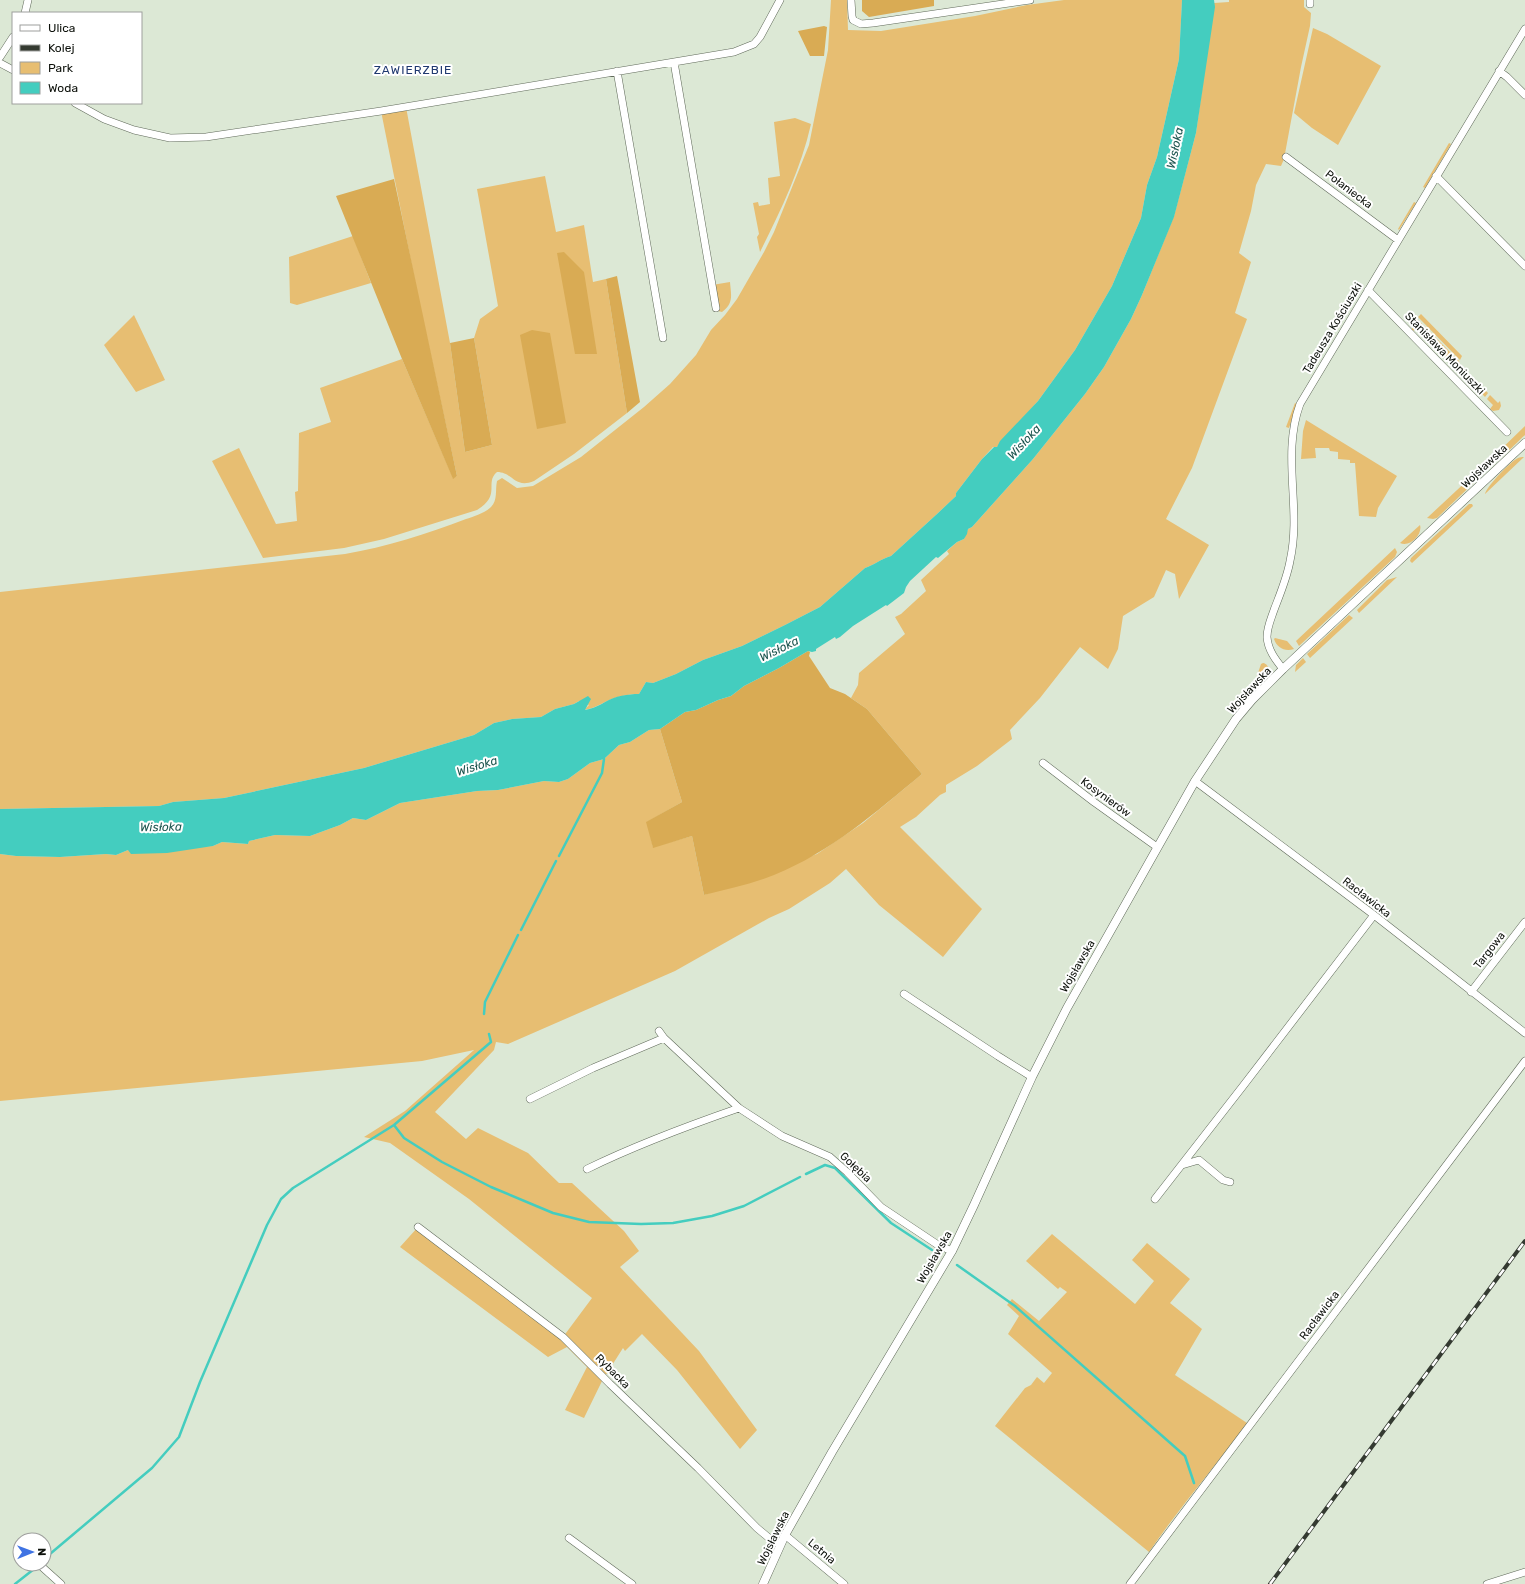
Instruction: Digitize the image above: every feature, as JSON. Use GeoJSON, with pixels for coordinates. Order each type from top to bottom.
{"type":"FeatureCollection","features":[{"type":"Feature","properties":{"kind":"street"},"geometry":{"type":"LineString","coordinates":[[25,12],[28,0]]}},
{"type":"Feature","properties":{"kind":"street"},"geometry":{"type":"LineString","coordinates":[[77,104],[104,119],[134,130],[160,136],[189,138],[206,137],[381,111],[734,52],[754,44],[760,37],[780,0]]}},
{"type":"Feature","properties":{"kind":"street"},"geometry":{"type":"LineString","coordinates":[[851,0],[853,20],[861,24],[1030,0]]}},
{"type":"Feature","properties":{"kind":"street","name":"Tadeusza Kościuszki"},"geometry":{"type":"LineString","coordinates":[[1283,669],[1274,658],[1269,647],[1268,630],[1286,578],[1293,545],[1294,510],[1291,452],[1293,425],[1304,397],[1525,29]]}},
{"type":"Feature","properties":{"kind":"street"},"geometry":{"type":"LineString","coordinates":[[0,57],[12,39]]}},
{"type":"Feature","properties":{"kind":"street"},"geometry":{"type":"LineString","coordinates":[[674,62],[716,308]]}},
{"type":"Feature","properties":{"kind":"street"},"geometry":{"type":"LineString","coordinates":[[0,63],[12,69]]}},
{"type":"Feature","properties":{"kind":"street"},"geometry":{"type":"LineString","coordinates":[[617,71],[663,338]]}},
{"type":"Feature","properties":{"kind":"street"},"geometry":{"type":"LineString","coordinates":[[1499,71],[1525,95]]}},
{"type":"Feature","properties":{"kind":"street","name":"Połaniecka"},"geometry":{"type":"LineString","coordinates":[[1286,157],[1398,240]]}},
{"type":"Feature","properties":{"kind":"street"},"geometry":{"type":"LineString","coordinates":[[1436,176],[1525,266]]}},
{"type":"Feature","properties":{"kind":"street","name":"Stanisława Moniuszki"},"geometry":{"type":"LineString","coordinates":[[1368,290],[1507,432]]}},
{"type":"Feature","properties":{"kind":"street","name":"Wojsławska"},"geometry":{"type":"LineString","coordinates":[[763,1584],[785,1534],[952,1251],[1032,1077],[1067,1008],[1195,780],[1236,719],[1252,700],[1283,669],[1524,446]]}},
{"type":"Feature","properties":{"kind":"street","name":"Kosynierów"},"geometry":{"type":"LineString","coordinates":[[1043,763],[1157,847]]}},
{"type":"Feature","properties":{"kind":"street","name":"Racławicka"},"geometry":{"type":"LineString","coordinates":[[1195,780],[1374,915],[1525,1033]]}},
{"type":"Feature","properties":{"kind":"street"},"geometry":{"type":"LineString","coordinates":[[1155,1199],[1374,915]]}},
{"type":"Feature","properties":{"kind":"street","name":"Targowa"},"geometry":{"type":"LineString","coordinates":[[1471,992],[1525,922]]}},
{"type":"Feature","properties":{"kind":"street"},"geometry":{"type":"LineString","coordinates":[[904,994],[1032,1077]]}},
{"type":"Feature","properties":{"kind":"street","name":"Gołębia"},"geometry":{"type":"LineString","coordinates":[[659,1031],[664,1038],[739,1108],[782,1136],[830,1157],[881,1207],[938,1245],[952,1251]]}},
{"type":"Feature","properties":{"kind":"street"},"geometry":{"type":"LineString","coordinates":[[530,1099],[593,1068],[664,1038]]}},
{"type":"Feature","properties":{"kind":"street","name":"Racławicka"},"geometry":{"type":"LineString","coordinates":[[1130,1584],[1525,1061]]}},
{"type":"Feature","properties":{"kind":"street"},"geometry":{"type":"LineString","coordinates":[[587,1169],[621,1152],[660,1136],[739,1108]]}},
{"type":"Feature","properties":{"kind":"street"},"geometry":{"type":"LineString","coordinates":[[1181,1165],[1199,1160],[1223,1180],[1230,1182]]}},
{"type":"Feature","properties":{"kind":"street","name":"Rybacka"},"geometry":{"type":"LineString","coordinates":[[418,1227],[563,1337],[698,1468],[757,1528],[769,1538],[780,1544]]}},
{"type":"Feature","properties":{"kind":"street","name":"Letnia"},"geometry":{"type":"LineString","coordinates":[[785,1534],[844,1584]]}},
{"type":"Feature","properties":{"kind":"street"},"geometry":{"type":"LineString","coordinates":[[570,1538],[632,1584]]}},
{"type":"Feature","properties":{"kind":"street"},"geometry":{"type":"LineString","coordinates":[[48,1572],[61,1584]]}},
{"type":"Feature","properties":{"kind":"street"},"geometry":{"type":"LineString","coordinates":[[1487,1584],[1525,1572]]}},
{"type":"Feature","properties":{"kind":"green space"},"geometry":{"type":"Polygon","coordinates":[[[831,0],[847,0],[848,30],[881,31],[975,16],[1027,5],[1064,0],[1182,0],[1179,59],[1157,157],[1147,185],[1141,218],[1112,286],[1075,350],[1038,401],[997,447],[993,447],[982,459],[956,493],[956,496],[891,556],[865,568],[820,607],[742,646],[703,660],[676,674],[653,683],[646,682],[639,694],[617,697],[595,707],[584,710],[589,705],[579,701],[574,704],[555,709],[541,717],[512,719],[494,723],[474,735],[364,768],[224,798],[173,802],[159,806],[0,809],[0,592],[345,554],[376,548],[421,535],[475,516],[491,507],[495,501],[497,481],[502,478],[517,488],[533,486],[581,457],[644,407],[670,384],[696,355],[711,330],[737,299],[774,232],[809,145],[828,50],[831,0]]]}},
{"type":"Feature","properties":{"kind":"green space"},"geometry":{"type":"Polygon","coordinates":[[[1229,0],[1304,0],[1304,7],[1311,13],[1310,26],[1284,159],[1281,166],[1266,164],[1256,185],[1251,211],[1239,253],[1251,262],[1235,313],[1247,319],[1192,468],[1166,519],[1209,545],[1179,599],[1175,574],[1166,570],[1154,597],[1123,616],[1118,649],[1108,669],[1080,647],[1040,698],[1010,730],[1012,739],[977,766],[946,785],[946,792],[940,795],[916,817],[900,827],[982,909],[943,957],[879,905],[846,869],[830,883],[789,909],[769,918],[675,971],[508,1044],[496,1042],[494,1050],[435,1112],[466,1139],[478,1128],[528,1153],[559,1183],[572,1183],[624,1231],[639,1251],[620,1267],[699,1351],[757,1430],[740,1449],[677,1370],[642,1334],[625,1351],[623,1348],[602,1381],[584,1418],[565,1410],[587,1367],[567,1347],[548,1357],[400,1247],[418,1227],[563,1337],[592,1298],[469,1199],[390,1143],[364,1137],[405,1111],[474,1050],[422,1061],[0,1101],[0,854],[60,857],[106,854],[116,855],[128,850],[213,846],[222,842],[248,844],[249,841],[275,835],[310,836],[340,825],[353,818],[366,820],[400,803],[477,791],[498,790],[544,781],[559,782],[568,779],[590,763],[604,759],[619,745],[630,742],[649,730],[660,729],[682,802],[647,822],[653,847],[692,836],[704,895],[817,854],[863,823],[922,774],[867,709],[851,698],[858,685],[859,673],[905,634],[895,617],[901,614],[926,591],[921,580],[949,554],[947,551],[957,542],[964,539],[968,529],[972,527],[1033,459],[1085,394],[1104,367],[1131,319],[1174,216],[1196,133],[1214,3],[1229,2],[1229,0]]]}},
{"type":"Feature","properties":{"kind":"green space"},"geometry":{"type":"Polygon","coordinates":[[[1313,28],[1327,34],[1381,66],[1338,145],[1312,128],[1294,113],[1313,28]]]}},
{"type":"Feature","properties":{"kind":"green space"},"geometry":{"type":"Polygon","coordinates":[[[406,107],[450,343],[465,452],[492,445],[474,338],[480,319],[498,306],[477,189],[545,176],[556,232],[584,225],[593,282],[606,279],[627,413],[574,454],[534,481],[522,483],[507,475],[497,472],[493,476],[489,499],[485,505],[477,510],[384,539],[344,548],[263,558],[212,461],[239,448],[276,524],[297,521],[295,492],[298,491],[299,433],[331,422],[320,388],[402,359],[453,478],[457,476],[418,296],[381,111],[406,107]]]}},
{"type":"Feature","properties":{"kind":"green space"},"geometry":{"type":"Polygon","coordinates":[[[795,118],[811,124],[807,141],[796,174],[760,252],[757,237],[759,234],[753,203],[758,202],[759,206],[770,204],[768,178],[780,176],[774,122],[795,118]]]}},
{"type":"Feature","properties":{"kind":"green space"},"geometry":{"type":"Polygon","coordinates":[[[1449,143],[1451,144],[1425,188],[1423,187],[1449,143]]]}},
{"type":"Feature","properties":{"kind":"green space"},"geometry":{"type":"Polygon","coordinates":[[[1414,202],[1416,203],[1399,230],[1398,229],[1414,202]]]}},
{"type":"Feature","properties":{"kind":"green space"},"geometry":{"type":"Polygon","coordinates":[[[353,236],[371,283],[297,305],[290,303],[289,257],[353,236]]]}},
{"type":"Feature","properties":{"kind":"green space"},"geometry":{"type":"Polygon","coordinates":[[[730,282],[730,302],[726,309],[722,312],[718,311],[712,285],[730,282]]]}},
{"type":"Feature","properties":{"kind":"green space"},"geometry":{"type":"Polygon","coordinates":[[[1421,314],[1462,356],[1460,360],[1418,317],[1421,314]]]}},
{"type":"Feature","properties":{"kind":"green space"},"geometry":{"type":"Polygon","coordinates":[[[134,315],[165,380],[136,392],[104,345],[134,315]]]}},
{"type":"Feature","properties":{"kind":"green space"},"geometry":{"type":"Polygon","coordinates":[[[1416,318],[1459,361],[1460,364],[1457,367],[1447,358],[1446,359],[1446,356],[1417,327],[1413,331],[1412,330],[1412,324],[1416,318]]]}},
{"type":"Feature","properties":{"kind":"green space"},"geometry":{"type":"Polygon","coordinates":[[[1471,376],[1488,393],[1485,397],[1468,379],[1471,376]]]}},
{"type":"Feature","properties":{"kind":"green space"},"geometry":{"type":"Polygon","coordinates":[[[1490,395],[1498,403],[1500,401],[1501,406],[1499,410],[1493,411],[1490,409],[1493,405],[1487,399],[1490,395]]]}},
{"type":"Feature","properties":{"kind":"green space"},"geometry":{"type":"Polygon","coordinates":[[[1295,403],[1297,404],[1289,428],[1286,427],[1295,403]]]}},
{"type":"Feature","properties":{"kind":"green space"},"geometry":{"type":"Polygon","coordinates":[[[1306,420],[1397,476],[1378,508],[1376,517],[1359,516],[1355,463],[1350,463],[1350,460],[1338,459],[1338,452],[1330,451],[1329,448],[1315,448],[1316,458],[1301,459],[1303,431],[1306,420]]]}},
{"type":"Feature","properties":{"kind":"green space"},"geometry":{"type":"Polygon","coordinates":[[[1525,426],[1525,435],[1505,454],[1499,458],[1493,457],[1525,426]]]}},
{"type":"Feature","properties":{"kind":"green space"},"geometry":{"type":"Polygon","coordinates":[[[1524,457],[1485,494],[1494,480],[1514,460],[1524,457]]]}},
{"type":"Feature","properties":{"kind":"green space"},"geometry":{"type":"Polygon","coordinates":[[[1486,463],[1484,473],[1437,518],[1427,518],[1486,463]]]}},
{"type":"Feature","properties":{"kind":"green space"},"geometry":{"type":"Polygon","coordinates":[[[1469,504],[1472,504],[1473,506],[1412,563],[1410,561],[1411,558],[1469,504]]]}},
{"type":"Feature","properties":{"kind":"green space"},"geometry":{"type":"Polygon","coordinates":[[[1420,525],[1420,532],[1412,542],[1408,544],[1400,543],[1420,525]]]}},
{"type":"Feature","properties":{"kind":"green space"},"geometry":{"type":"Polygon","coordinates":[[[1395,548],[1397,552],[1395,557],[1299,646],[1296,641],[1395,548]]]}},
{"type":"Feature","properties":{"kind":"green space"},"geometry":{"type":"Polygon","coordinates":[[[1397,577],[1359,613],[1357,610],[1387,580],[1397,577]]]}},
{"type":"Feature","properties":{"kind":"green space"},"geometry":{"type":"Polygon","coordinates":[[[1349,615],[1353,618],[1310,658],[1307,654],[1349,615]]]}},
{"type":"Feature","properties":{"kind":"green space"},"geometry":{"type":"Polygon","coordinates":[[[1275,638],[1287,641],[1294,649],[1285,650],[1279,647],[1275,642],[1275,638]]]}},
{"type":"Feature","properties":{"kind":"green space"},"geometry":{"type":"Polygon","coordinates":[[[1303,658],[1306,662],[1295,672],[1296,665],[1303,658]]]}},
{"type":"Feature","properties":{"kind":"green space"},"geometry":{"type":"Polygon","coordinates":[[[1263,663],[1268,666],[1268,673],[1250,694],[1248,692],[1254,685],[1261,664],[1263,663]]]}},
{"type":"Feature","properties":{"kind":"green space"},"geometry":{"type":"Polygon","coordinates":[[[1052,1234],[1135,1304],[1154,1281],[1132,1260],[1147,1243],[1190,1279],[1170,1303],[1202,1329],[1175,1375],[1247,1423],[1172,1519],[1149,1552],[995,1426],[1025,1388],[1031,1385],[1037,1377],[1044,1383],[1052,1373],[1008,1334],[1019,1316],[1007,1305],[1012,1299],[1039,1321],[1067,1292],[1060,1287],[1058,1289],[1026,1261],[1052,1234]]]}},
{"type":"Feature","properties":{"kind":"shaded area"},"geometry":{"type":"Polygon","coordinates":[[[862,0],[934,0],[934,6],[869,17],[862,11],[862,0]]]}},
{"type":"Feature","properties":{"kind":"shaded area"},"geometry":{"type":"Polygon","coordinates":[[[824,26],[827,27],[824,56],[810,56],[798,31],[824,26]]]}},
{"type":"Feature","properties":{"kind":"shaded area"},"geometry":{"type":"Polygon","coordinates":[[[394,179],[457,476],[453,479],[402,359],[336,196],[394,179]]]}},
{"type":"Feature","properties":{"kind":"shaded area"},"geometry":{"type":"Polygon","coordinates":[[[564,252],[584,272],[597,354],[575,354],[557,253],[564,252]]]}},
{"type":"Feature","properties":{"kind":"shaded area"},"geometry":{"type":"Polygon","coordinates":[[[617,276],[640,402],[627,413],[606,279],[617,276]]]}},
{"type":"Feature","properties":{"kind":"shaded area"},"geometry":{"type":"Polygon","coordinates":[[[532,330],[550,333],[566,423],[537,429],[520,335],[532,330]]]}},
{"type":"Feature","properties":{"kind":"shaded area"},"geometry":{"type":"Polygon","coordinates":[[[474,338],[492,445],[465,452],[450,343],[474,338]]]}},
{"type":"Feature","properties":{"kind":"shaded area"},"geometry":{"type":"Polygon","coordinates":[[[808,651],[810,652],[809,656],[830,688],[845,694],[867,709],[922,774],[870,817],[815,855],[795,866],[766,878],[704,895],[692,836],[653,848],[646,822],[682,802],[660,729],[685,712],[696,710],[731,696],[744,686],[808,651]]]}},
{"type":"Feature","properties":{"kind":"water","name":"Wisłoka"},"geometry":{"type":"Polygon","coordinates":[[[1182,0],[1214,0],[1215,7],[1196,133],[1174,217],[1131,319],[1104,367],[1085,394],[1033,459],[972,527],[968,529],[964,539],[957,542],[938,558],[936,557],[910,581],[904,593],[887,606],[886,605],[853,626],[840,637],[836,639],[835,637],[816,649],[816,651],[808,651],[744,686],[731,696],[696,710],[685,712],[660,729],[649,730],[630,742],[619,745],[604,759],[590,763],[568,779],[559,782],[544,781],[498,790],[477,791],[400,803],[366,820],[353,818],[340,825],[310,836],[275,835],[249,841],[248,844],[222,842],[213,846],[167,853],[131,854],[128,850],[116,855],[106,854],[60,857],[0,854],[0,809],[159,806],[173,802],[224,798],[364,768],[474,735],[494,723],[512,719],[541,717],[555,709],[574,704],[588,696],[591,699],[585,710],[596,707],[617,697],[639,694],[646,682],[653,683],[676,674],[703,660],[742,646],[820,607],[865,568],[891,556],[956,496],[956,493],[982,459],[994,447],[997,447],[1000,441],[1038,401],[1075,350],[1112,286],[1141,218],[1147,185],[1157,157],[1179,59],[1182,0]]]}},
{"type":"Feature","properties":{"kind":"waterway"},"geometry":{"type":"LineString","coordinates":[[559,856],[602,773],[604,759]]}},
{"type":"Feature","properties":{"kind":"waterway"},"geometry":{"type":"LineString","coordinates":[[521,930],[556,861]]}},
{"type":"Feature","properties":{"kind":"waterway"},"geometry":{"type":"LineString","coordinates":[[484,1014],[485,1002],[518,935]]}},
{"type":"Feature","properties":{"kind":"waterway"},"geometry":{"type":"LineString","coordinates":[[52,1552],[152,1468],[179,1437],[200,1382],[267,1225],[281,1199],[293,1188],[394,1125],[491,1042],[489,1034]]}},
{"type":"Feature","properties":{"kind":"waterway"},"geometry":{"type":"LineString","coordinates":[[394,1125],[404,1138],[442,1162],[491,1187],[553,1213],[589,1222],[641,1224],[673,1223],[712,1216],[744,1206],[800,1177]]}},
{"type":"Feature","properties":{"kind":"waterway"},"geometry":{"type":"LineString","coordinates":[[806,1174],[825,1165],[835,1168],[891,1223],[932,1250]]}},
{"type":"Feature","properties":{"kind":"waterway"},"geometry":{"type":"LineString","coordinates":[[957,1265],[1015,1306],[1185,1456],[1194,1483]]}},
{"type":"Feature","properties":{"kind":"waterway"},"geometry":{"type":"LineString","coordinates":[[15,1584],[30,1572]]}},
{"type":"Feature","properties":{"kind":"railway"},"geometry":{"type":"LineString","coordinates":[[1270,1584],[1525,1241]]}},
{"type":"Feature","properties":{"kind":"district","name":"ZAWIERZBIE"},"geometry":{"type":"Point","coordinates":[413,70]}}]}
